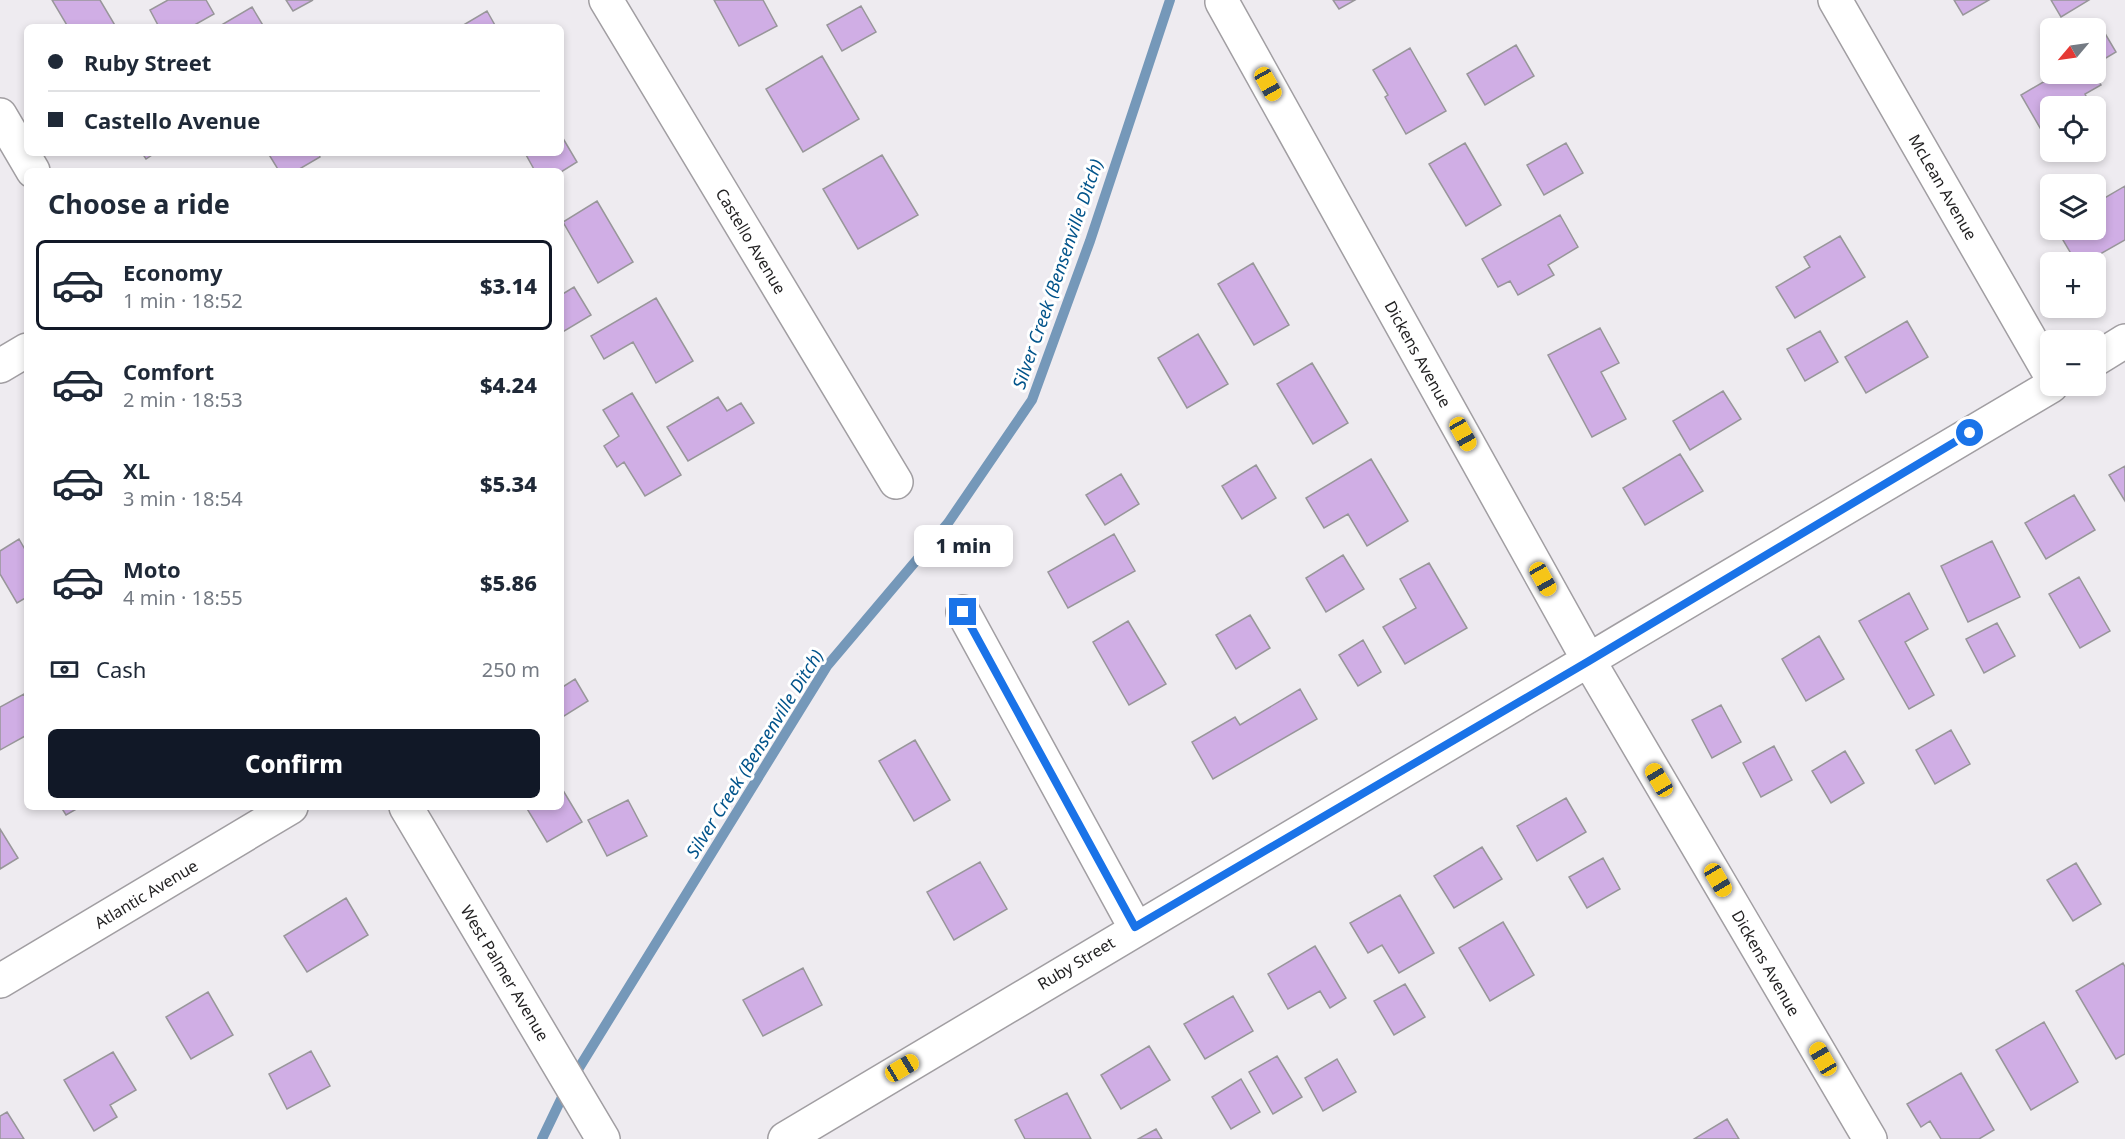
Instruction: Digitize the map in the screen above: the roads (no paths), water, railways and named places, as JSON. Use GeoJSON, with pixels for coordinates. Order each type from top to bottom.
{"type":"FeatureCollection","features":[{"type":"Feature","properties":{"kind":"street","name":"Castello Avenue"},"geometry":{"type":"LineString","coordinates":[[606,0],[896,482]]}},
{"type":"Feature","properties":{"kind":"street","name":"McLean Avenue"},"geometry":{"type":"LineString","coordinates":[[1835,0],[2040,357]]}},
{"type":"Feature","properties":{"kind":"street","name":"Dickens Avenue"},"geometry":{"type":"LineString","coordinates":[[1222,2],[1589,661],[1870,1139]]}},
{"type":"Feature","properties":{"kind":"street"},"geometry":{"type":"LineString","coordinates":[[0,115],[24,156]]}},
{"type":"Feature","properties":{"kind":"street"},"geometry":{"type":"LineString","coordinates":[[2106,353],[2125,341]]}},
{"type":"Feature","properties":{"kind":"street"},"geometry":{"type":"LineString","coordinates":[[0,366],[24,352]]}},
{"type":"Feature","properties":{"kind":"street","name":"Ruby Street"},"geometry":{"type":"LineString","coordinates":[[785,1139],[1135,927],[1589,661],[2040,393]]}},
{"type":"Feature","properties":{"kind":"street"},"geometry":{"type":"LineString","coordinates":[[963,612],[1135,927]]}},
{"type":"Feature","properties":{"kind":"street","name":"Atlantic Avenue"},"geometry":{"type":"LineString","coordinates":[[0,981],[286,810]]}},
{"type":"Feature","properties":{"kind":"street","name":"West Palmer Avenue"},"geometry":{"type":"LineString","coordinates":[[408,810],[603,1139]]}},
{"type":"Feature","properties":{"kind":"waterway","name":"Silver Creek (Bensenville Ditch)"},"geometry":{"type":"LineString","coordinates":[[542,1139],[566,1089],[827,666],[948,523],[1032,400],[1090,241],[1170,0]]}}]}
